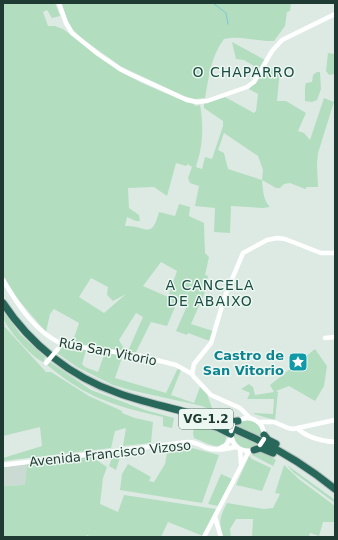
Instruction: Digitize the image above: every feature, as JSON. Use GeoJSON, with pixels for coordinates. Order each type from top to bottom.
{"type":"FeatureCollection","features":[{"type":"Feature","properties":{"kind":"highway","name":"VG-1.2"},"geometry":{"type":"LineString","coordinates":[[3,303],[28,335],[68,368],[106,389],[126,396],[200,416],[234,429],[283,453],[335,489]]}},
{"type":"Feature","properties":{"kind":"highway"},"geometry":{"type":"LineString","coordinates":[[68,368],[111,388],[184,407],[226,421],[237,422]]}},
{"type":"Feature","properties":{"kind":"highway"},"geometry":{"type":"LineString","coordinates":[[106,389],[110,394],[207,424],[231,434]]}},
{"type":"Feature","properties":{"kind":"highway"},"geometry":{"type":"LineString","coordinates":[[264,435],[268,440],[305,462],[335,485]]}},
{"type":"Feature","properties":{"kind":"highway"},"geometry":{"type":"LineString","coordinates":[[252,450],[261,448],[270,451],[335,494]]}},
{"type":"Feature","properties":{"kind":"street"},"geometry":{"type":"LineString","coordinates":[[59,3],[72,33],[120,69],[187,100],[197,102],[207,101],[247,87],[254,82],[272,51],[282,40],[335,14]]}},
{"type":"Feature","properties":{"kind":"street"},"geometry":{"type":"LineString","coordinates":[[192,374],[194,364],[211,343],[225,296],[243,253],[267,240],[277,238],[285,239],[322,253],[335,252]]}},
{"type":"Feature","properties":{"kind":"street","name":"Rúa San Vitorio"},"geometry":{"type":"LineString","coordinates":[[3,280],[16,302],[42,332],[52,340],[62,344],[141,356],[176,365],[192,374],[211,395],[240,408],[250,418]]}},
{"type":"Feature","properties":{"kind":"street"},"geometry":{"type":"LineString","coordinates":[[325,338],[335,337]]}},
{"type":"Feature","properties":{"kind":"street"},"geometry":{"type":"LineString","coordinates":[[44,364],[62,344]]}},
{"type":"Feature","properties":{"kind":"street"},"geometry":{"type":"LineString","coordinates":[[215,449],[226,445],[237,422],[240,413],[235,407]]}},
{"type":"Feature","properties":{"kind":"street"},"geometry":{"type":"LineString","coordinates":[[237,422],[250,418],[259,422],[274,422],[291,429],[298,429],[335,420]]}},
{"type":"Feature","properties":{"kind":"street"},"geometry":{"type":"LineString","coordinates":[[259,422],[264,435]]}},
{"type":"Feature","properties":{"kind":"street"},"geometry":{"type":"LineString","coordinates":[[204,537],[240,469],[252,450],[260,445],[269,426],[281,425]]}},
{"type":"Feature","properties":{"kind":"street"},"geometry":{"type":"LineString","coordinates":[[298,429],[305,434],[318,439],[335,442]]}},
{"type":"Feature","properties":{"kind":"street"},"geometry":{"type":"LineString","coordinates":[[231,434],[242,459],[240,469]]}},
{"type":"Feature","properties":{"kind":"street","name":"Avenida Francisco Vizoso"},"geometry":{"type":"LineString","coordinates":[[3,465],[192,442],[222,450],[238,448]]}},
{"type":"Feature","properties":{"kind":"street"},"geometry":{"type":"LineString","coordinates":[[238,448],[252,450]]}},
{"type":"Feature","properties":{"kind":"street"},"geometry":{"type":"LineString","coordinates":[[215,517],[221,537]]}},
{"type":"Feature","properties":{"kind":"shaded area"},"geometry":{"type":"Polygon","coordinates":[[[27,464],[24,485],[3,486],[5,467],[27,464]]]}},
{"type":"Feature","properties":{"kind":"green space"},"geometry":{"type":"Polygon","coordinates":[[[3,3],[55,3],[60,16],[52,18],[47,10],[43,12],[48,26],[55,26],[63,29],[119,71],[142,83],[194,104],[195,106],[200,105],[202,134],[200,152],[196,167],[202,169],[205,157],[212,159],[223,126],[223,121],[204,108],[204,103],[225,97],[254,113],[256,111],[258,94],[249,89],[259,77],[261,77],[265,68],[280,69],[277,101],[286,101],[306,113],[298,131],[304,133],[310,140],[324,98],[334,102],[318,153],[318,187],[307,187],[305,189],[290,183],[284,184],[280,188],[276,188],[262,180],[265,198],[270,207],[231,206],[230,233],[214,232],[215,208],[195,206],[199,186],[190,183],[188,178],[192,167],[188,164],[186,166],[176,163],[167,196],[154,187],[128,188],[129,208],[139,215],[140,221],[127,217],[125,226],[132,226],[147,230],[151,229],[159,212],[175,216],[179,204],[190,207],[189,216],[204,223],[205,253],[209,257],[205,275],[208,276],[204,295],[191,324],[213,331],[210,341],[188,333],[187,335],[176,331],[187,306],[177,302],[167,326],[151,322],[136,352],[133,353],[128,351],[143,317],[136,313],[119,340],[124,349],[123,351],[72,344],[79,323],[54,309],[50,314],[46,332],[16,297],[3,275],[3,3]],[[224,133],[218,150],[224,153],[228,169],[262,180],[263,170],[258,156],[224,133]],[[161,262],[143,286],[168,297],[177,271],[161,262]],[[91,278],[79,297],[104,313],[126,294],[113,301],[107,295],[108,287],[91,278]]]}},
{"type":"Feature","properties":{"kind":"green space"},"geometry":{"type":"Polygon","coordinates":[[[61,3],[291,3],[290,11],[287,12],[285,26],[274,41],[261,41],[243,38],[224,39],[213,60],[205,98],[195,99],[184,96],[122,67],[81,38],[73,30],[61,3]]]}},
{"type":"Feature","properties":{"kind":"green space"},"geometry":{"type":"Polygon","coordinates":[[[232,42],[265,60],[259,69],[244,60],[236,59],[232,42]]]}},
{"type":"Feature","properties":{"kind":"green space"},"geometry":{"type":"Polygon","coordinates":[[[328,53],[335,54],[335,74],[329,75],[326,71],[328,53]]]}},
{"type":"Feature","properties":{"kind":"green space"},"geometry":{"type":"Polygon","coordinates":[[[320,72],[321,89],[317,100],[312,102],[305,101],[306,83],[312,82],[313,75],[320,72]]]}},
{"type":"Feature","properties":{"kind":"green space"},"geometry":{"type":"Polygon","coordinates":[[[3,311],[21,335],[45,357],[44,362],[34,356],[6,325],[3,317],[3,311]]]}},
{"type":"Feature","properties":{"kind":"green space"},"geometry":{"type":"Polygon","coordinates":[[[3,322],[5,325],[4,326],[46,372],[51,372],[89,396],[122,411],[122,413],[153,422],[151,443],[123,446],[126,428],[115,431],[111,448],[3,461],[3,458],[42,446],[40,427],[3,436],[3,322]]]}},
{"type":"Feature","properties":{"kind":"green space"},"geometry":{"type":"Polygon","coordinates":[[[62,347],[86,350],[82,364],[85,367],[98,372],[105,352],[123,355],[115,378],[166,393],[178,368],[181,370],[171,395],[194,403],[200,387],[207,394],[213,411],[202,406],[113,385],[77,367],[57,353],[62,347]]]}},
{"type":"Feature","properties":{"kind":"green space"},"geometry":{"type":"Polygon","coordinates":[[[315,349],[327,366],[324,386],[315,401],[289,386],[276,391],[278,392],[275,420],[254,414],[273,414],[274,399],[247,399],[250,393],[241,389],[249,384],[253,387],[255,395],[274,392],[270,385],[315,349]]]}},
{"type":"Feature","properties":{"kind":"green space"},"geometry":{"type":"Polygon","coordinates":[[[50,362],[91,390],[145,410],[174,418],[172,428],[163,426],[163,417],[119,406],[88,393],[47,365],[50,362]]]}},
{"type":"Feature","properties":{"kind":"green space"},"geometry":{"type":"Polygon","coordinates":[[[246,420],[258,425],[261,431],[261,438],[236,426],[246,420]]]}},
{"type":"Feature","properties":{"kind":"green space"},"geometry":{"type":"Polygon","coordinates":[[[195,423],[224,433],[226,437],[225,442],[218,446],[208,444],[194,438],[193,433],[195,423]]]}},
{"type":"Feature","properties":{"kind":"green space"},"geometry":{"type":"Polygon","coordinates":[[[233,432],[258,443],[253,448],[243,449],[234,441],[233,432]]]}},
{"type":"Feature","properties":{"kind":"green space"},"geometry":{"type":"Polygon","coordinates":[[[184,446],[219,455],[202,503],[120,490],[122,474],[128,464],[151,477],[149,481],[154,482],[165,464],[168,448],[184,446]]]}},
{"type":"Feature","properties":{"kind":"green space"},"geometry":{"type":"Polygon","coordinates":[[[260,452],[266,453],[276,460],[273,466],[252,455],[260,452]]]}},
{"type":"Feature","properties":{"kind":"green space"},"geometry":{"type":"Polygon","coordinates":[[[121,454],[116,470],[109,466],[113,455],[121,454]]]}},
{"type":"Feature","properties":{"kind":"green space"},"geometry":{"type":"Polygon","coordinates":[[[249,456],[271,468],[262,491],[236,485],[249,456]]]}},
{"type":"Feature","properties":{"kind":"green space"},"geometry":{"type":"Polygon","coordinates":[[[92,457],[107,467],[103,478],[100,504],[118,512],[124,495],[216,509],[203,536],[168,522],[161,537],[92,537],[87,535],[86,537],[3,537],[3,486],[24,485],[27,464],[92,457]]]}},
{"type":"Feature","properties":{"kind":"green space"},"geometry":{"type":"Polygon","coordinates":[[[284,465],[300,480],[335,506],[335,522],[323,522],[319,536],[310,533],[309,537],[252,537],[253,519],[236,519],[230,529],[231,537],[223,537],[220,519],[227,503],[264,509],[273,508],[280,494],[275,493],[284,465]]]}},
{"type":"Feature","properties":{"kind":"green space"},"geometry":{"type":"Polygon","coordinates":[[[287,465],[335,500],[335,503],[293,472],[287,465]]]}},
{"type":"Feature","properties":{"kind":"green space"},"geometry":{"type":"Polygon","coordinates":[[[3,467],[5,467],[3,486],[3,467]]]}},
{"type":"Feature","properties":{"kind":"green space"},"geometry":{"type":"Polygon","coordinates":[[[221,474],[232,479],[218,506],[208,504],[221,474]]]}},
{"type":"Feature","properties":{"kind":"waterway"},"geometry":{"type":"LineString","coordinates":[[213,3],[226,13],[228,24]]}},
{"type":"Feature","properties":{"kind":"place","name":"Castro de San Vitorio"},"geometry":{"type":"Point","coordinates":[298,362]}},
{"type":"Feature","properties":{"kind":"district","name":"O CHAPARRO"},"geometry":{"type":"Point","coordinates":[244,72]}},
{"type":"Feature","properties":{"kind":"district","name":"A CANCELA DE ABAIXO"},"geometry":{"type":"Point","coordinates":[210,294]}}]}
